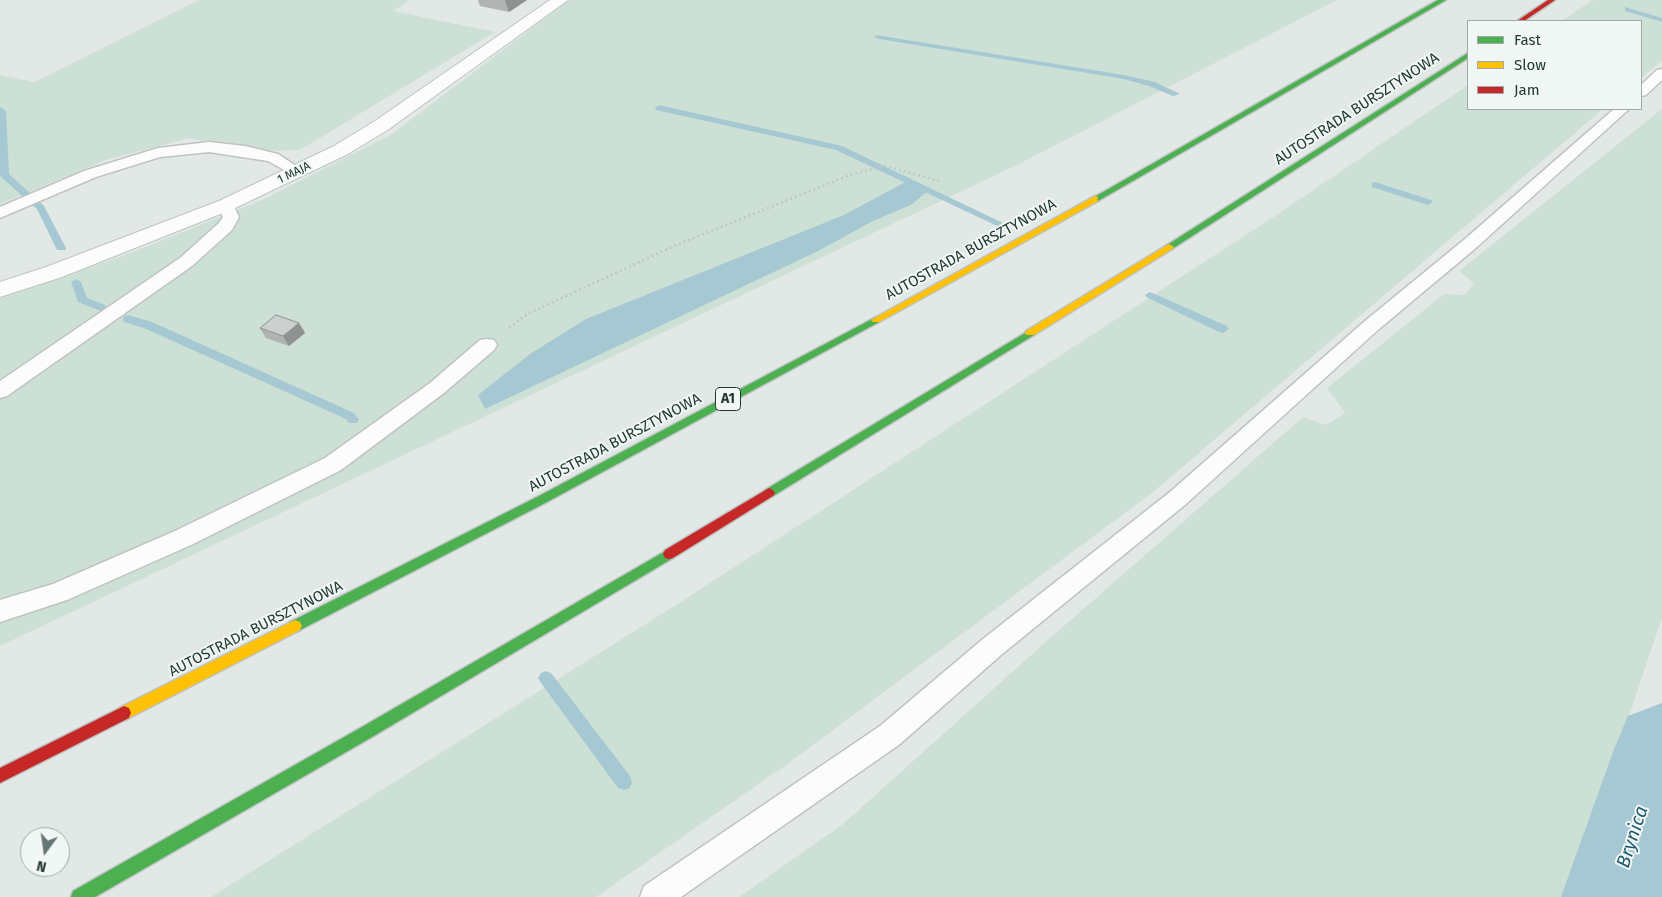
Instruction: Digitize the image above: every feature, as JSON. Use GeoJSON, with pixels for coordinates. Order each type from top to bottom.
{"type":"FeatureCollection","features":[{"type":"Feature","properties":{"kind":"highway","name":"AUTOSTRADA BURSZTYNOWA"},"geometry":{"type":"LineString","coordinates":[[0,776],[543,498],[838,340],[1100,196],[1443,0]]}},
{"type":"Feature","properties":{"kind":"highway"},"geometry":{"type":"LineString","coordinates":[[1522,20],[1552,0]]}},
{"type":"Feature","properties":{"kind":"highway","name":"AUTOSTRADA BURSZTYNOWA"},"geometry":{"type":"LineString","coordinates":[[79,897],[359,737],[646,568],[1178,241],[1467,56]]}},
{"type":"Feature","properties":{"kind":"street","name":"1 MAJA"},"geometry":{"type":"LineString","coordinates":[[0,290],[54,272],[226,205],[297,172],[382,125],[560,0]]}},
{"type":"Feature","properties":{"kind":"lane"},"geometry":{"type":"LineString","coordinates":[[1642,91],[1662,73]]}},
{"type":"Feature","properties":{"kind":"lane"},"geometry":{"type":"LineString","coordinates":[[656,897],[890,735],[992,647],[1178,498],[1372,325],[1471,242],[1621,110]]}},
{"type":"Feature","properties":{"kind":"lane"},"geometry":{"type":"LineString","coordinates":[[0,214],[90,174],[158,153],[209,147],[245,151],[272,157],[297,172]]}},
{"type":"Feature","properties":{"kind":"lane"},"geometry":{"type":"LineString","coordinates":[[0,391],[186,262],[226,226],[231,217],[226,205]]}},
{"type":"Feature","properties":{"kind":"lane"},"geometry":{"type":"LineString","coordinates":[[0,612],[58,593],[183,538],[333,464],[437,388],[487,346]]}},
{"type":"Feature","properties":{"kind":"path"},"geometry":{"type":"LineString","coordinates":[[487,346],[527,314],[666,250],[850,175],[885,166],[939,181]]}},
{"type":"Feature","properties":{"kind":"green space"},"geometry":{"type":"Polygon","coordinates":[[[199,0],[410,0],[393,11],[495,32],[300,150],[245,151],[189,138],[106,160],[0,204],[0,75],[35,82],[199,0]]]}},
{"type":"Feature","properties":{"kind":"green space"},"geometry":{"type":"Polygon","coordinates":[[[569,0],[1337,0],[1017,165],[0,646],[0,298],[123,256],[262,200],[392,134],[569,0]]]}},
{"type":"Feature","properties":{"kind":"green space"},"geometry":{"type":"Polygon","coordinates":[[[1593,0],[1662,0],[1662,61],[1642,77],[1642,20],[1563,20],[1593,0]]]}},
{"type":"Feature","properties":{"kind":"green space"},"geometry":{"type":"Polygon","coordinates":[[[1467,86],[1467,110],[1602,110],[1153,492],[786,765],[596,897],[211,897],[676,605],[1278,214],[1467,86]]]}},
{"type":"Feature","properties":{"kind":"green space"},"geometry":{"type":"Polygon","coordinates":[[[1662,109],[1662,618],[1568,897],[739,897],[843,824],[1049,639],[1303,417],[1326,425],[1345,413],[1327,388],[1444,294],[1465,295],[1474,283],[1459,271],[1662,109]]]}},
{"type":"Feature","properties":{"kind":"green space"},"geometry":{"type":"Polygon","coordinates":[[[1662,854],[1662,897],[1649,897],[1662,854]]]}},
{"type":"Feature","properties":{"kind":"water"},"geometry":{"type":"Polygon","coordinates":[[[909,180],[930,189],[911,205],[873,221],[818,251],[485,409],[478,395],[530,354],[586,319],[844,215],[909,180]]]}},
{"type":"Feature","properties":{"kind":"building"},"geometry":{"type":"Polygon","coordinates":[[[276,315],[299,323],[283,336],[260,328],[276,315]]]}},
{"type":"Feature","properties":{"kind":"waterway"},"geometry":{"type":"LineString","coordinates":[[1628,9],[1662,20]]}},
{"type":"Feature","properties":{"kind":"waterway"},"geometry":{"type":"LineString","coordinates":[[879,37],[1124,77],[1152,84],[1176,94]]}},
{"type":"Feature","properties":{"kind":"waterway"},"geometry":{"type":"LineString","coordinates":[[659,108],[839,148],[998,223]]}},
{"type":"Feature","properties":{"kind":"waterway"},"geometry":{"type":"LineString","coordinates":[[0,110],[2,111],[4,175],[41,208],[61,248]]}},
{"type":"Feature","properties":{"kind":"waterway"},"geometry":{"type":"LineString","coordinates":[[1375,185],[1428,202]]}},
{"type":"Feature","properties":{"kind":"waterway"},"geometry":{"type":"LineString","coordinates":[[76,282],[82,300],[101,307]]}},
{"type":"Feature","properties":{"kind":"waterway"},"geometry":{"type":"LineString","coordinates":[[1150,295],[1223,329]]}},
{"type":"Feature","properties":{"kind":"waterway"},"geometry":{"type":"LineString","coordinates":[[128,319],[148,325],[350,416],[353,420]]}},
{"type":"Feature","properties":{"kind":"waterway"},"geometry":{"type":"LineString","coordinates":[[546,678],[624,782]]}},
{"type":"Feature","properties":{"kind":"waterway","name":"Brynica"},"geometry":{"type":"LineString","coordinates":[[1614,897],[1662,749]]}},
{"type":"Feature","properties":{"kind":"traffic: fast"},"geometry":{"type":"LineString","coordinates":[[1095,199],[1443,0]]}},
{"type":"Feature","properties":{"kind":"traffic: fast"},"geometry":{"type":"LineString","coordinates":[[1169,247],[1467,56]]}},
{"type":"Feature","properties":{"kind":"traffic: fast"},"geometry":{"type":"LineString","coordinates":[[295,626],[543,499],[876,320]]}},
{"type":"Feature","properties":{"kind":"traffic: fast"},"geometry":{"type":"LineString","coordinates":[[769,493],[1030,333]]}},
{"type":"Feature","properties":{"kind":"traffic: fast"},"geometry":{"type":"LineString","coordinates":[[79,897],[367,732],[669,554]]}},
{"type":"Feature","properties":{"kind":"traffic: slow"},"geometry":{"type":"LineString","coordinates":[[876,320],[1095,199]]}},
{"type":"Feature","properties":{"kind":"traffic: slow"},"geometry":{"type":"LineString","coordinates":[[1030,333],[1169,247]]}},
{"type":"Feature","properties":{"kind":"traffic: slow"},"geometry":{"type":"LineString","coordinates":[[124,713],[295,626]]}},
{"type":"Feature","properties":{"kind":"traffic: jam"},"geometry":{"type":"LineString","coordinates":[[1522,20],[1552,0]]}},
{"type":"Feature","properties":{"kind":"traffic: jam"},"geometry":{"type":"LineString","coordinates":[[669,554],[769,493]]}},
{"type":"Feature","properties":{"kind":"traffic: jam"},"geometry":{"type":"LineString","coordinates":[[0,776],[124,713]]}}]}
